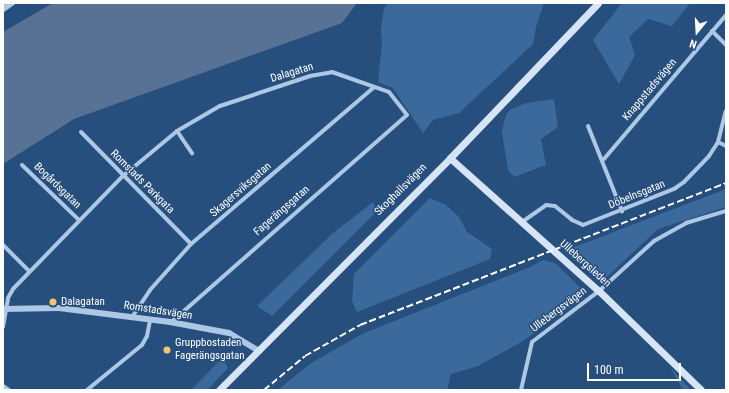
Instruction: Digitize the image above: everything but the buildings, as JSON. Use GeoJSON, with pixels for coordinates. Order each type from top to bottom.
{"type":"FeatureCollection","features":[{"type":"Feature","properties":{"kind":"main road","name":"Skoghallsvägen"},"geometry":{"type":"LineString","coordinates":[[219,390],[257,350],[450,158],[598,3]]}},
{"type":"Feature","properties":{"kind":"main road","name":"Ullebergsleden"},"geometry":{"type":"LineString","coordinates":[[450,158],[599,291],[701,390]]}},
{"type":"Feature","properties":{"kind":"street"},"geometry":{"type":"LineString","coordinates":[[3,9],[12,3]]}},
{"type":"Feature","properties":{"kind":"street","name":"Knappstadsvägen"},"geometry":{"type":"LineString","coordinates":[[604,160],[726,15]]}},
{"type":"Feature","properties":{"kind":"street"},"geometry":{"type":"LineString","coordinates":[[712,31],[726,45]]}},
{"type":"Feature","properties":{"kind":"street","name":"Dalagatan"},"geometry":{"type":"LineString","coordinates":[[3,328],[5,309],[12,289],[29,271],[123,176],[177,131],[220,106],[310,76],[332,72],[390,92],[407,114]]}},
{"type":"Feature","properties":{"kind":"street","name":"Skagersviksgatan"},"geometry":{"type":"LineString","coordinates":[[132,317],[150,290],[191,244],[374,87]]}},
{"type":"Feature","properties":{"kind":"street","name":"Döbelnsgatan"},"geometry":{"type":"LineString","coordinates":[[522,222],[546,205],[555,206],[572,220],[583,225],[664,194],[684,182],[698,170],[718,142],[726,111]]}},
{"type":"Feature","properties":{"kind":"street","name":"Fagerängsgatan"},"geometry":{"type":"LineString","coordinates":[[170,322],[407,114]]}},
{"type":"Feature","properties":{"kind":"street"},"geometry":{"type":"LineString","coordinates":[[588,126],[604,160],[622,211]]}},
{"type":"Feature","properties":{"kind":"street"},"geometry":{"type":"LineString","coordinates":[[177,131],[192,153]]}},
{"type":"Feature","properties":{"kind":"street","name":"Romstads Parkgata"},"geometry":{"type":"LineString","coordinates":[[81,132],[191,244]]}},
{"type":"Feature","properties":{"kind":"street"},"geometry":{"type":"LineString","coordinates":[[718,142],[726,146]]}},
{"type":"Feature","properties":{"kind":"street","name":"Bogårdsgatan"},"geometry":{"type":"LineString","coordinates":[[22,165],[79,220]]}},
{"type":"Feature","properties":{"kind":"street","name":"Ullebergsvägen"},"geometry":{"type":"LineString","coordinates":[[521,390],[532,342],[599,291],[654,241],[686,224],[726,211]]}},
{"type":"Feature","properties":{"kind":"street"},"geometry":{"type":"LineString","coordinates":[[3,245],[29,271]]}},
{"type":"Feature","properties":{"kind":"street","name":"Romstadsvägen"},"geometry":{"type":"LineString","coordinates":[[5,309],[59,308],[170,322],[230,333],[257,350]]}},
{"type":"Feature","properties":{"kind":"street"},"geometry":{"type":"LineString","coordinates":[[87,390],[142,344],[147,336],[150,320]]}},
{"type":"Feature","properties":{"kind":"street"},"geometry":{"type":"LineString","coordinates":[[3,386],[10,390]]}},
{"type":"Feature","properties":{"kind":"shaded area"},"geometry":{"type":"Polygon","coordinates":[[[53,3],[357,3],[342,23],[74,119],[3,164],[3,32],[53,3]]]}},
{"type":"Feature","properties":{"kind":"shaded area"},"geometry":{"type":"Polygon","coordinates":[[[388,3],[544,3],[536,27],[533,44],[459,113],[433,120],[423,133],[393,88],[378,82],[382,43],[381,29],[384,8],[388,3]]]}},
{"type":"Feature","properties":{"kind":"shaded area"},"geometry":{"type":"Polygon","coordinates":[[[622,3],[690,3],[672,26],[648,19],[629,37],[635,55],[619,84],[593,40],[622,3]]]}},
{"type":"Feature","properties":{"kind":"shaded area"},"geometry":{"type":"Polygon","coordinates":[[[554,99],[558,127],[541,139],[546,165],[514,177],[508,170],[502,131],[506,115],[510,110],[526,103],[554,99]]]}},
{"type":"Feature","properties":{"kind":"shaded area"},"geometry":{"type":"Polygon","coordinates":[[[726,189],[726,207],[658,229],[607,277],[597,279],[564,251],[726,189]]]}},
{"type":"Feature","properties":{"kind":"shaded area"},"geometry":{"type":"Polygon","coordinates":[[[430,198],[446,205],[459,217],[467,232],[492,249],[490,259],[357,312],[352,301],[354,274],[430,198]]]}},
{"type":"Feature","properties":{"kind":"shaded area"},"geometry":{"type":"Polygon","coordinates":[[[373,202],[377,211],[272,316],[257,306],[333,233],[373,202]]]}},
{"type":"Feature","properties":{"kind":"shaded area"},"geometry":{"type":"Polygon","coordinates":[[[543,260],[555,263],[585,292],[583,298],[523,341],[478,366],[451,374],[447,390],[278,390],[311,363],[364,333],[530,267],[543,260]]]}},
{"type":"Feature","properties":{"kind":"shaded area"},"geometry":{"type":"Polygon","coordinates":[[[222,358],[228,368],[207,390],[191,390],[222,358]]]}},
{"type":"Feature","properties":{"kind":"shaded area"},"geometry":{"type":"Polygon","coordinates":[[[670,367],[691,390],[683,390],[670,367]]]}},
{"type":"Feature","properties":{"kind":"railway"},"geometry":{"type":"LineString","coordinates":[[264,390],[305,356],[360,325],[726,183]]}},
{"type":"Feature","properties":{"kind":"place","name":"Dalagatan"},"geometry":{"type":"Point","coordinates":[53,302]}},
{"type":"Feature","properties":{"kind":"place","name":"Gruppbostaden Fagerängsgatan"},"geometry":{"type":"Point","coordinates":[167,350]}}]}
